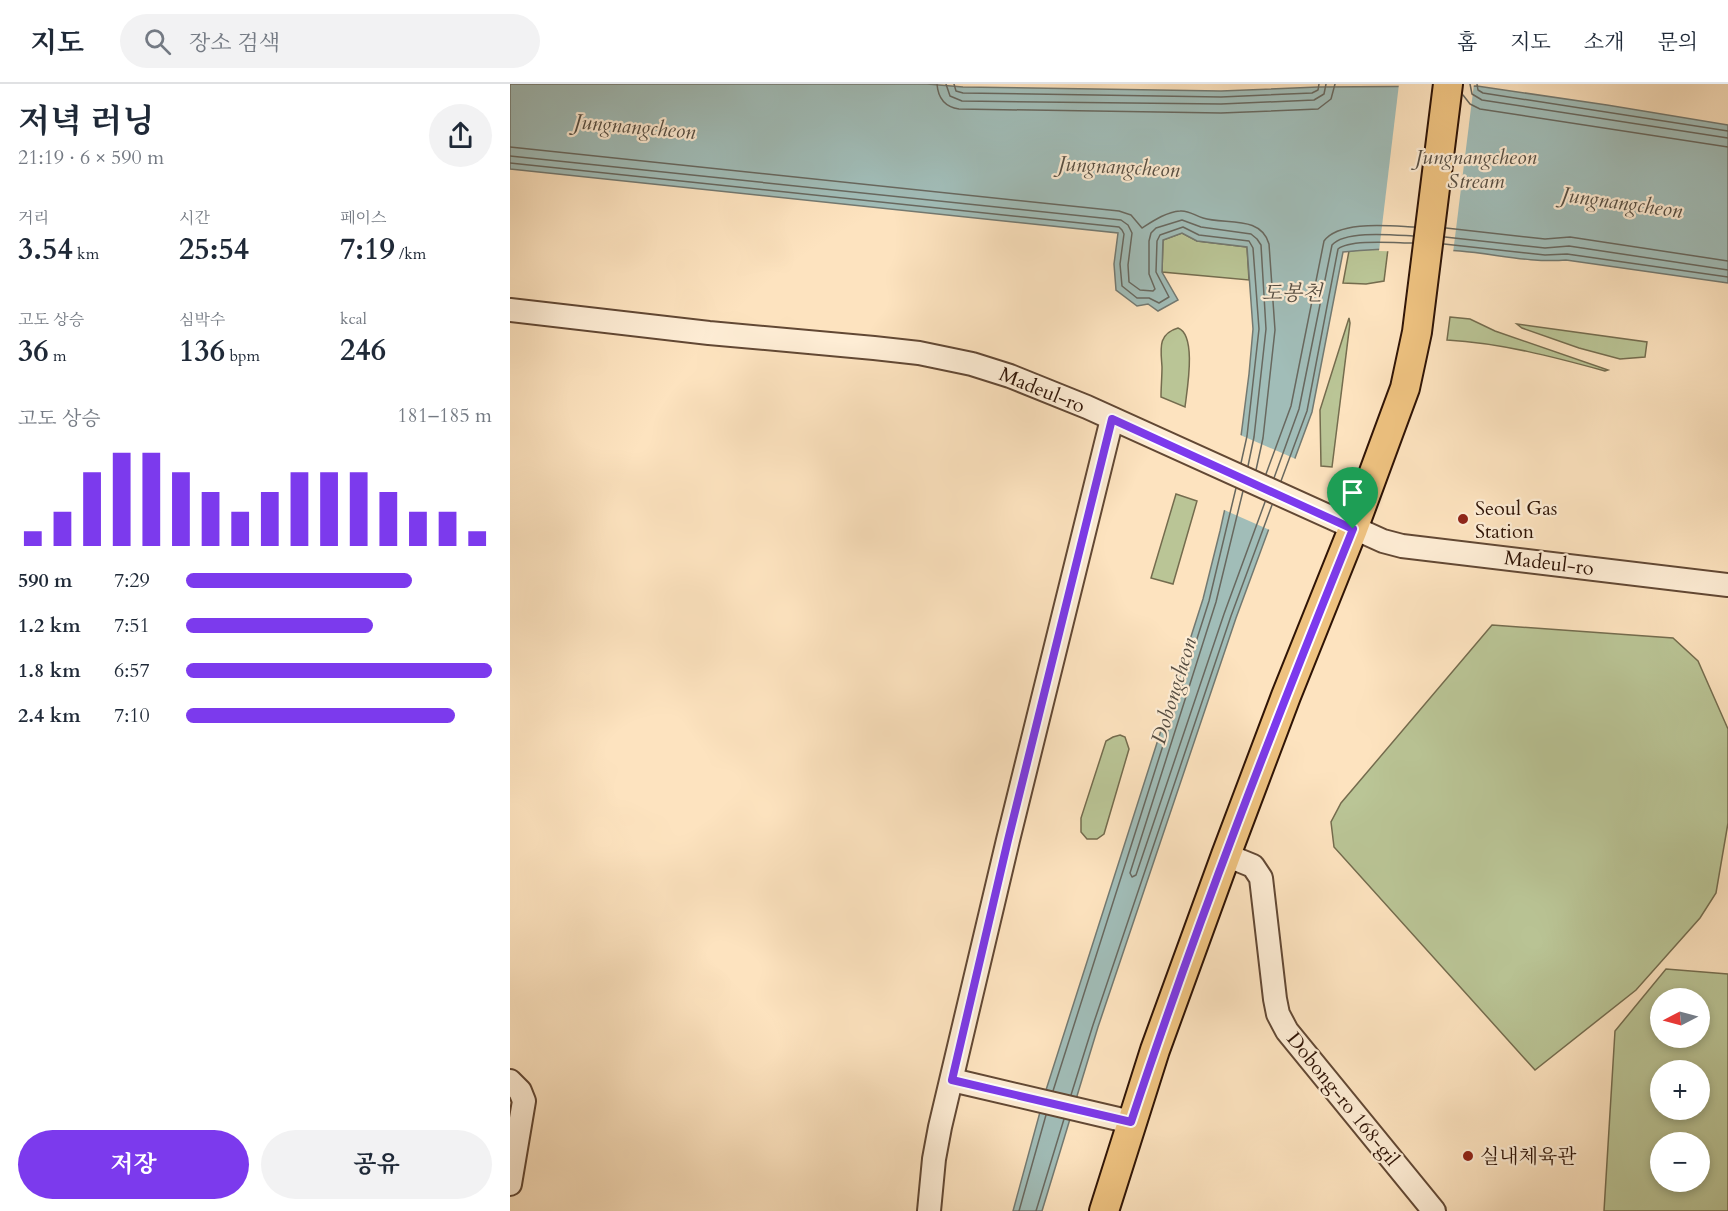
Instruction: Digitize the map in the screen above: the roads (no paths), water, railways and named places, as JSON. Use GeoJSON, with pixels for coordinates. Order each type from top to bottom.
{"type":"FeatureCollection","features":[{"type":"Feature","properties":{"kind":"main road"},"geometry":{"type":"LineString","coordinates":[[1104,1211],[1155,1050],[1226,855],[1286,696],[1353,529],[1405,388],[1417,332],[1448,84]]}},
{"type":"Feature","properties":{"kind":"street","name":"Madeul-ro"},"geometry":{"type":"LineString","coordinates":[[510,310],[944,357],[1010,376],[1153,437],[1383,541],[1402,546],[1728,585]]}},
{"type":"Feature","properties":{"kind":"street"},"geometry":{"type":"LineString","coordinates":[[928,1211],[934,1159],[960,1083],[1008,840],[1112,419]]}},
{"type":"Feature","properties":{"kind":"street","name":"Dobong-ro 168-gil"},"geometry":{"type":"LineString","coordinates":[[1226,855],[1253,866],[1261,878],[1275,999],[1278,1014],[1287,1031],[1434,1211]]}},
{"type":"Feature","properties":{"kind":"street"},"geometry":{"type":"LineString","coordinates":[[510,1081],[520,1090],[524,1101],[510,1184]]}},
{"type":"Feature","properties":{"kind":"street"},"geometry":{"type":"LineString","coordinates":[[960,1083],[1131,1122]]}},
{"type":"Feature","properties":{"kind":"water","name":"Jungnangcheon Stream"},"geometry":{"type":"Polygon","coordinates":[[[510,84],[927,84],[963,87],[1221,91],[1318,87],[1477,86],[1728,125],[1728,283],[1566,260],[1526,259],[1473,252],[1402,248],[1343,252],[1312,412],[1236,618],[1098,1027],[1042,1211],[1013,1211],[1046,1090],[1203,599],[1241,436],[1253,329],[1247,247],[1197,241],[1182,233],[1163,240],[1162,272],[1178,300],[1158,311],[1148,304],[1137,306],[1116,290],[1114,264],[1118,233],[510,169],[510,84]]]}},
{"type":"Feature","properties":{"kind":"place","name":"Seoul Gas Station"},"geometry":{"type":"Point","coordinates":[1463,519]}},
{"type":"Feature","properties":{"kind":"place","name":"실내체육관"},"geometry":{"type":"Point","coordinates":[1468,1156]}},
{"type":"Feature","properties":{"kind":"water label","name":"Jungnangcheon"},"geometry":{"type":"Point","coordinates":[635,127]}},
{"type":"Feature","properties":{"kind":"water label","name":"Jungnangcheon"},"geometry":{"type":"Point","coordinates":[1119,167]}},
{"type":"Feature","properties":{"kind":"water label","name":"Jungnangcheon"},"geometry":{"type":"Point","coordinates":[1622,203]}},
{"type":"Feature","properties":{"kind":"water label","name":"도봉천"},"geometry":{"type":"Point","coordinates":[1292,293]}},
{"type":"Feature","properties":{"kind":"water label","name":"Dobongcheon"},"geometry":{"type":"Point","coordinates":[1174,691]}}]}
